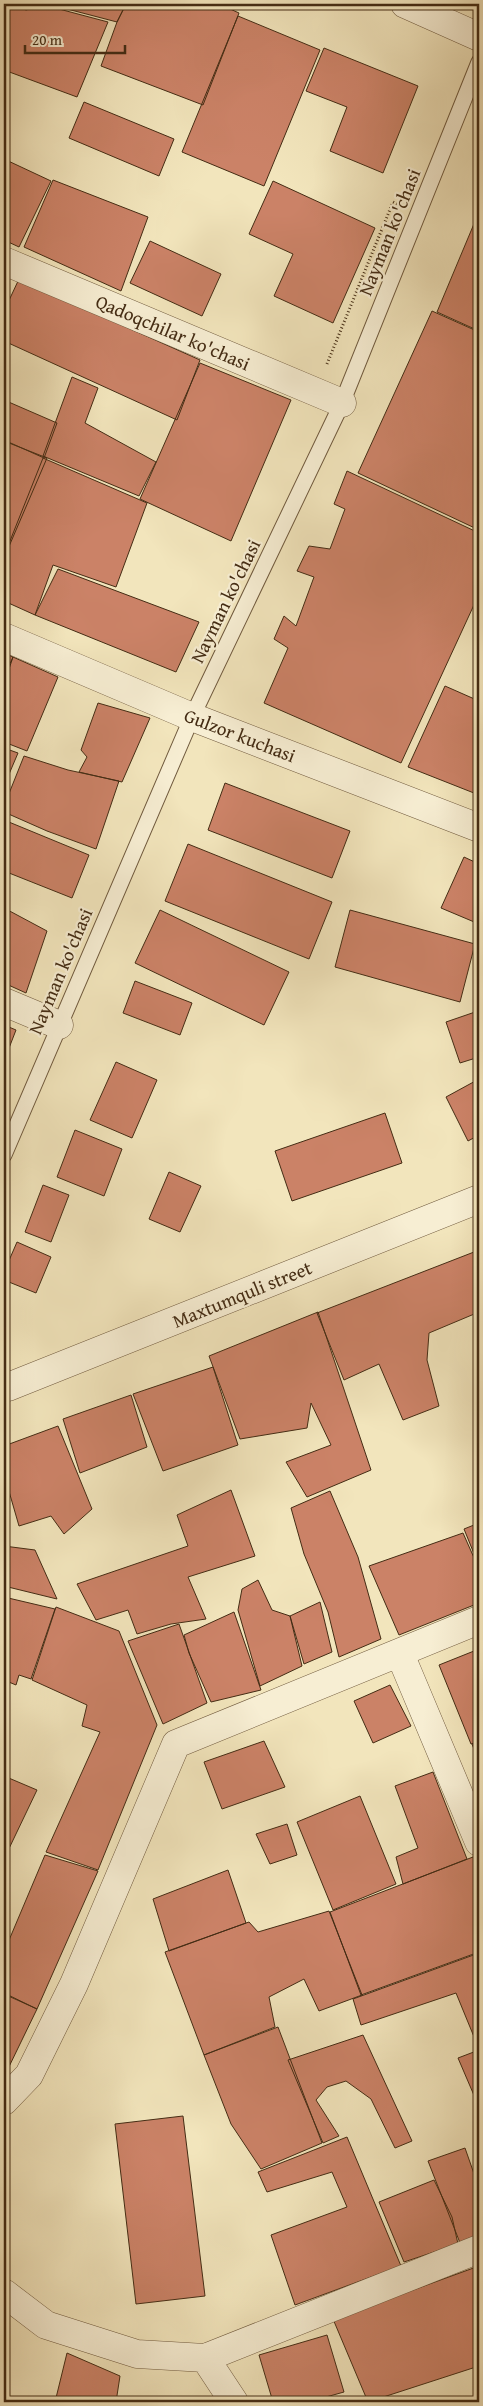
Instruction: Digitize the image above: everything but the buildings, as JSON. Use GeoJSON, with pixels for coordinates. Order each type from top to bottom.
{"type":"FeatureCollection","features":[{"type":"Feature","properties":{"kind":"street"},"geometry":{"type":"LineString","coordinates":[[405,4],[479,36]]}},
{"type":"Feature","properties":{"kind":"street","name":"Qadoqchilar ko'chasi"},"geometry":{"type":"LineString","coordinates":[[4,261],[342,403]]}},
{"type":"Feature","properties":{"kind":"street","name":"Gulzor kuchasi"},"geometry":{"type":"LineString","coordinates":[[4,637],[192,717],[479,828]]}},
{"type":"Feature","properties":{"kind":"street"},"geometry":{"type":"LineString","coordinates":[[4,1002],[59,1025]]}},
{"type":"Feature","properties":{"kind":"street","name":"Maxtumquli street"},"geometry":{"type":"LineString","coordinates":[[4,1386],[8,1387],[479,1199]]}},
{"type":"Feature","properties":{"kind":"street"},"geometry":{"type":"LineString","coordinates":[[4,2102],[29,2075],[74,1984],[176,1744],[400,1654],[479,1620]]}},
{"type":"Feature","properties":{"kind":"street"},"geometry":{"type":"LineString","coordinates":[[400,1654],[479,1842]]}},
{"type":"Feature","properties":{"kind":"street"},"geometry":{"type":"LineString","coordinates":[[4,2293],[46,2325],[137,2354],[206,2358],[479,2249]]}},
{"type":"Feature","properties":{"kind":"street"},"geometry":{"type":"LineString","coordinates":[[206,2358],[234,2402]]}},
{"type":"Feature","properties":{"kind":"lane","name":"Nayman ko'chasi"},"geometry":{"type":"LineString","coordinates":[[4,1155],[192,717],[342,403],[479,62]]}}]}
